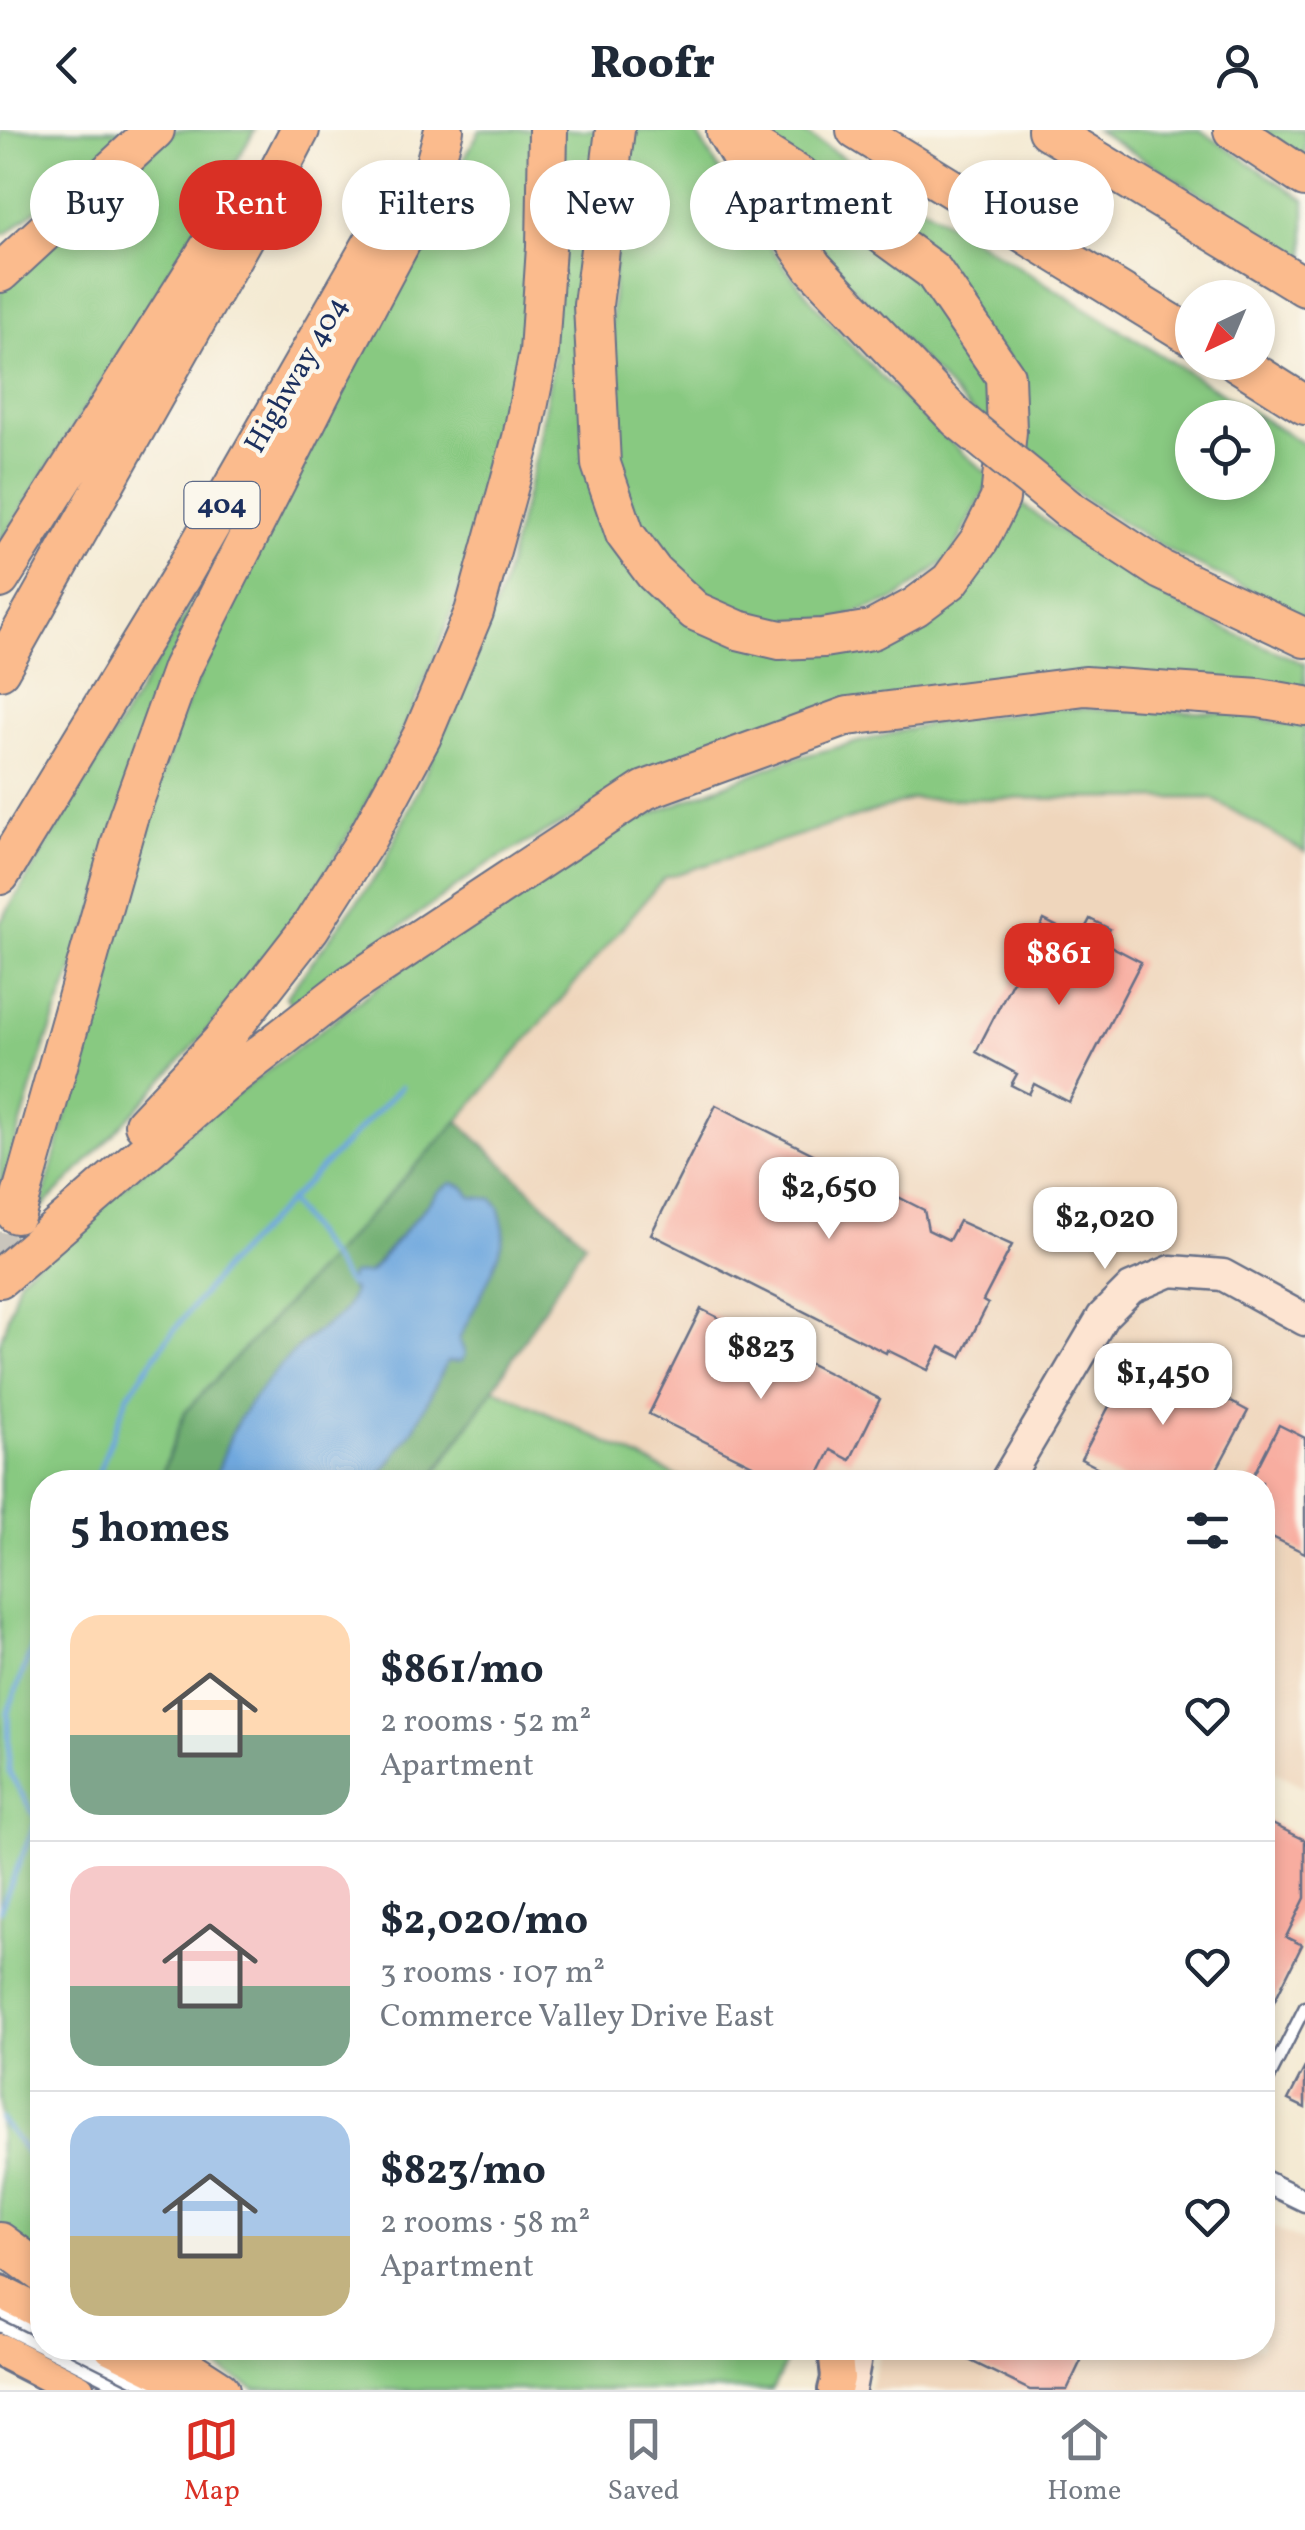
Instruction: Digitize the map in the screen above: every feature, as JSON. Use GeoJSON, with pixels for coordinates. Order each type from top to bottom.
{"type":"FeatureCollection","features":[{"type":"Feature","properties":{"kind":"highway"},"geometry":{"type":"LineString","coordinates":[[0,273],[155,130]]}},
{"type":"Feature","properties":{"kind":"highway"},"geometry":{"type":"LineString","coordinates":[[16,1214],[128,818],[182,668],[428,191],[440,130]]}},
{"type":"Feature","properties":{"kind":"highway","name":"Highway 404"},"geometry":{"type":"LineString","coordinates":[[0,876],[180,577],[440,130]]}},
{"type":"Feature","properties":{"kind":"highway"},"geometry":{"type":"LineString","coordinates":[[0,1266],[142,1127],[221,1042],[310,928],[366,840],[422,736],[474,612],[522,438],[539,352],[548,130]]}},
{"type":"Feature","properties":{"kind":"highway"},"geometry":{"type":"LineString","coordinates":[[615,130],[593,304],[600,464],[625,534],[654,572],[696,611],[738,630],[780,640],[872,630],[950,581],[979,541],[1000,499],[1006,431],[1005,376],[933,271],[816,186],[726,130]]}},
{"type":"Feature","properties":{"kind":"highway"},"geometry":{"type":"LineString","coordinates":[[726,130],[756,186],[813,267],[958,419],[1068,509],[1160,570],[1305,638]]}},
{"type":"Feature","properties":{"kind":"highway"},"geometry":{"type":"LineString","coordinates":[[856,130],[1175,326]]}},
{"type":"Feature","properties":{"kind":"highway"},"geometry":{"type":"LineString","coordinates":[[1047,130],[1305,287]]}},
{"type":"Feature","properties":{"kind":"highway"},"geometry":{"type":"LineString","coordinates":[[1233,130],[1305,178]]}},
{"type":"Feature","properties":{"kind":"highway"},"geometry":{"type":"LineString","coordinates":[[0,580],[223,226],[292,145]]}},
{"type":"Feature","properties":{"kind":"highway"},"geometry":{"type":"LineString","coordinates":[[0,670],[292,145]]}},
{"type":"Feature","properties":{"kind":"highway"},"geometry":{"type":"LineString","coordinates":[[1265,380],[1305,405]]}},
{"type":"Feature","properties":{"kind":"highway"},"geometry":{"type":"LineString","coordinates":[[0,1278],[230,1078],[350,985],[646,790],[848,716],[1085,686],[1259,698],[1305,706]]}},
{"type":"Feature","properties":{"kind":"highway"},"geometry":{"type":"LineString","coordinates":[[0,2242],[30,2264]]}},
{"type":"Feature","properties":{"kind":"highway"},"geometry":{"type":"LineString","coordinates":[[174,2360],[220,2390]]}},
{"type":"Feature","properties":{"kind":"main road"},"geometry":{"type":"LineString","coordinates":[[0,2292],[30,2308]]}},
{"type":"Feature","properties":{"kind":"main road"},"geometry":{"type":"LineString","coordinates":[[0,2350],[78,2390]]}},
{"type":"Feature","properties":{"kind":"main road"},"geometry":{"type":"LineString","coordinates":[[136,2360],[197,2390]]}},
{"type":"Feature","properties":{"kind":"street"},"geometry":{"type":"LineString","coordinates":[[1012,1470],[1102,1316],[1131,1288],[1172,1271],[1223,1275],[1305,1320]]}},
{"type":"Feature","properties":{"kind":"street"},"geometry":{"type":"LineString","coordinates":[[1275,2186],[1305,2200]]}},
{"type":"Feature","properties":{"kind":"street"},"geometry":{"type":"LineString","coordinates":[[822,2390],[842,2361],[855,2363],[850,2390]]}},
{"type":"Feature","properties":{"kind":"lane"},"geometry":{"type":"LineString","coordinates":[[1275,2066],[1305,2007]]}},
{"type":"Feature","properties":{"kind":"lane"},"geometry":{"type":"LineString","coordinates":[[0,2312],[30,2328]]}},
{"type":"Feature","properties":{"kind":"lane"},"geometry":{"type":"LineString","coordinates":[[0,2326],[30,2341]]}},
{"type":"Feature","properties":{"kind":"lane"},"geometry":{"type":"LineString","coordinates":[[67,2360],[126,2390]]}},
{"type":"Feature","properties":{"kind":"lane"},"geometry":{"type":"LineString","coordinates":[[94,2360],[155,2390]]}},
{"type":"Feature","properties":{"kind":"shaded area"},"geometry":{"type":"Polygon","coordinates":[[[1211,798],[1305,852],[1305,1787],[1275,1772],[1275,1470],[664,1470],[494,1388],[585,1242],[458,1121],[664,878],[912,799],[1211,798]]]}},
{"type":"Feature","properties":{"kind":"shaded area"},"geometry":{"type":"Polygon","coordinates":[[[1275,2228],[1305,2243],[1305,2390],[870,2390],[878,2360],[1275,2360],[1275,2228]]]}},
{"type":"Feature","properties":{"kind":"green space"},"geometry":{"type":"Polygon","coordinates":[[[0,130],[126,130],[93,160],[30,160],[30,215],[6,234],[0,234],[0,130]]]}},
{"type":"Feature","properties":{"kind":"green space"},"geometry":{"type":"Polygon","coordinates":[[[175,130],[255,130],[237,160],[179,160],[179,250],[183,250],[0,544],[0,286],[40,250],[159,250],[159,160],[141,160],[175,130]]]}},
{"type":"Feature","properties":{"kind":"green space"},"geometry":{"type":"Polygon","coordinates":[[[480,130],[599,130],[598,160],[530,160],[530,250],[595,250],[588,475],[682,616],[873,642],[1011,496],[1161,595],[1305,664],[1305,689],[866,706],[591,808],[488,864],[292,1005],[286,997],[382,868],[459,698],[501,590],[537,453],[554,353],[520,341],[503,438],[469,562],[423,686],[366,804],[298,914],[239,992],[142,1104],[40,1210],[131,874],[177,726],[227,613],[413,250],[510,250],[510,160],[463,160],[480,130]]]}},
{"type":"Feature","properties":{"kind":"green space"},"geometry":{"type":"Polygon","coordinates":[[[630,130],[692,130],[697,134],[713,160],[690,160],[690,250],[773,250],[818,308],[889,384],[992,478],[951,556],[897,599],[836,620],[779,621],[724,604],[681,577],[649,538],[621,483],[611,328],[615,250],[670,250],[670,160],[626,160],[630,130]]]}},
{"type":"Feature","properties":{"kind":"green space"},"geometry":{"type":"Polygon","coordinates":[[[756,130],[799,130],[847,160],[789,160],[756,130]]]}},
{"type":"Feature","properties":{"kind":"green space"},"geometry":{"type":"Polygon","coordinates":[[[1096,130],[1200,130],[1305,200],[1305,258],[1096,130]]]}},
{"type":"Feature","properties":{"kind":"green space"},"geometry":{"type":"Polygon","coordinates":[[[1255,130],[1305,130],[1305,163],[1255,130]]]}},
{"type":"Feature","properties":{"kind":"green space"},"geometry":{"type":"Polygon","coordinates":[[[928,210],[948,223],[948,250],[992,250],[1175,364],[1175,380],[1201,380],[1233,400],[1175,400],[1175,500],[1275,500],[1275,426],[1305,445],[1305,617],[1171,552],[1081,497],[1021,453],[1006,356],[889,250],[928,250],[928,210]]]}},
{"type":"Feature","properties":{"kind":"green space"},"geometry":{"type":"Polygon","coordinates":[[[822,250],[875,250],[916,280],[981,368],[994,428],[969,409],[839,273],[822,250]]]}},
{"type":"Feature","properties":{"kind":"green space"},"geometry":{"type":"Polygon","coordinates":[[[198,593],[208,599],[44,1049],[0,1193],[0,923],[198,593]]]}},
{"type":"Feature","properties":{"kind":"green space"},"geometry":{"type":"Polygon","coordinates":[[[1058,708],[1231,713],[1305,727],[1305,852],[1211,798],[913,799],[664,878],[458,1121],[185,1412],[163,1470],[30,1470],[30,2248],[0,2226],[0,1343],[20,1277],[184,1134],[485,905],[636,820],[787,760],[933,723],[1058,708]]]}},
{"type":"Feature","properties":{"kind":"green space"},"geometry":{"type":"Polygon","coordinates":[[[458,1121],[585,1242],[494,1388],[437,1470],[384,1470],[414,1428],[495,1261],[504,1231],[499,1214],[471,1197],[464,1187],[452,1183],[439,1191],[353,1290],[341,1315],[306,1340],[234,1427],[218,1470],[163,1470],[185,1412],[458,1121]]]}},
{"type":"Feature","properties":{"kind":"green space"},"geometry":{"type":"Polygon","coordinates":[[[494,1388],[664,1470],[438,1470],[494,1388]]]}},
{"type":"Feature","properties":{"kind":"green space"},"geometry":{"type":"Polygon","coordinates":[[[203,2360],[787,2360],[772,2390],[256,2390],[203,2360]]]}},
{"type":"Feature","properties":{"kind":"water"},"geometry":{"type":"Polygon","coordinates":[[[452,1183],[464,1187],[471,1197],[493,1199],[500,1208],[502,1243],[459,1339],[465,1354],[461,1361],[447,1362],[414,1428],[384,1470],[218,1470],[233,1431],[256,1395],[298,1348],[347,1307],[353,1290],[347,1284],[351,1274],[369,1273],[439,1191],[452,1183]]]}},
{"type":"Feature","properties":{"kind":"building"},"geometry":{"type":"Polygon","coordinates":[[[1090,919],[1110,929],[1103,942],[1141,962],[1069,1102],[1034,1084],[1029,1094],[1011,1085],[1017,1074],[976,1052],[1044,920],[1080,938],[1090,919]]]}},
{"type":"Feature","properties":{"kind":"building"},"geometry":{"type":"Polygon","coordinates":[[[716,1105],[924,1210],[928,1230],[949,1240],[959,1221],[1012,1245],[983,1301],[988,1304],[961,1357],[940,1347],[928,1370],[887,1350],[886,1353],[651,1234],[716,1105]]]}},
{"type":"Feature","properties":{"kind":"building"},"geometry":{"type":"Polygon","coordinates":[[[701,1309],[880,1399],[850,1460],[831,1450],[821,1470],[763,1470],[649,1414],[701,1309]]]}},
{"type":"Feature","properties":{"kind":"building"},"geometry":{"type":"Polygon","coordinates":[[[1138,1352],[1248,1411],[1216,1470],[1103,1470],[1081,1459],[1138,1352]]]}},
{"type":"Feature","properties":{"kind":"building"},"geometry":{"type":"Polygon","coordinates":[[[1279,1425],[1305,1438],[1305,1553],[1275,1538],[1275,1470],[1256,1470],[1279,1425]]]}},
{"type":"Feature","properties":{"kind":"building"},"geometry":{"type":"Polygon","coordinates":[[[1275,1825],[1305,1840],[1305,1898],[1286,1937],[1302,1945],[1275,2000],[1275,1825]]]}},
{"type":"Feature","properties":{"kind":"building"},"geometry":{"type":"Polygon","coordinates":[[[1305,2067],[1305,2108],[1288,2100],[1305,2067]]]}},
{"type":"Feature","properties":{"kind":"building"},"geometry":{"type":"Polygon","coordinates":[[[969,2360],[1081,2360],[1067,2390],[1030,2390],[969,2360]]]}},
{"type":"Feature","properties":{"kind":"waterway"},"geometry":{"type":"LineString","coordinates":[[100,1470],[127,1397],[167,1339],[226,1265],[401,1087]]}},
{"type":"Feature","properties":{"kind":"waterway"},"geometry":{"type":"LineString","coordinates":[[289,1201],[349,1285]]}},
{"type":"Feature","properties":{"kind":"waterway"},"geometry":{"type":"LineString","coordinates":[[30,1653],[8,1712],[9,1772],[30,1808]]}},
{"type":"Feature","properties":{"kind":"waterway"},"geometry":{"type":"LineString","coordinates":[[0,1910],[30,1837]]}},
{"type":"Feature","properties":{"kind":"waterway"},"geometry":{"type":"LineString","coordinates":[[0,2119],[30,2157]]}},
{"type":"Feature","properties":{"kind":"tunnel"},"geometry":{"type":"LineString","coordinates":[[0,1271],[16,1214]]}}]}
